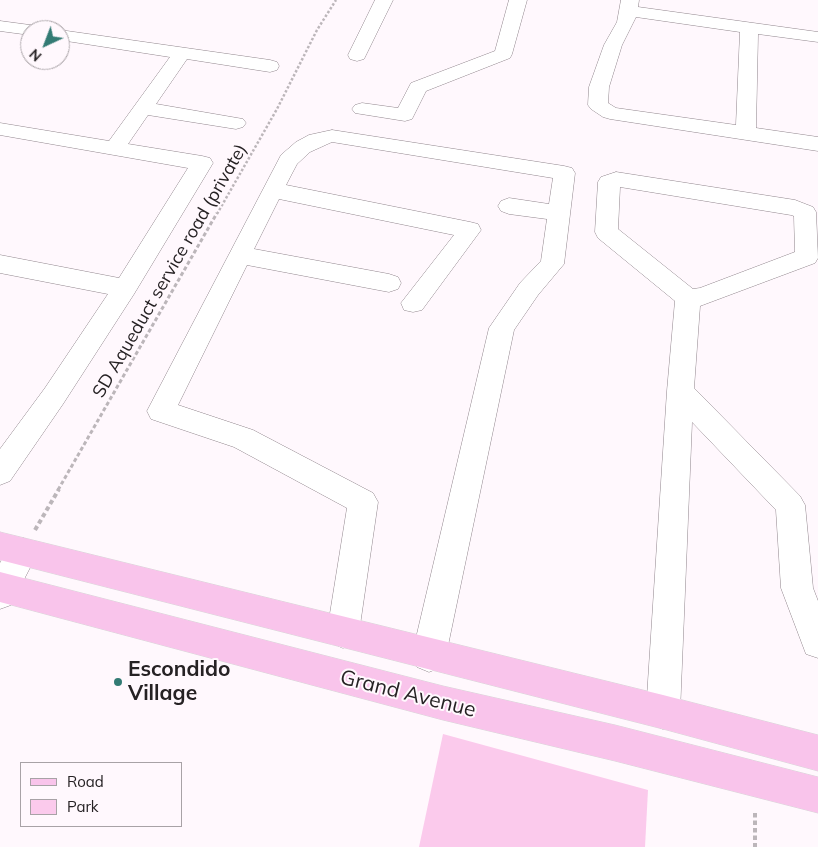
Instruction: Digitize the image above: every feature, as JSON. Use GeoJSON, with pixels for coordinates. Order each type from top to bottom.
{"type":"FeatureCollection","features":[{"type":"Feature","properties":{"kind":"main road"},"geometry":{"type":"LineString","coordinates":[[12,549],[429,655],[663,712],[818,753]]}},
{"type":"Feature","properties":{"kind":"main road","name":"Grand Avenue"},"geometry":{"type":"LineString","coordinates":[[1,589],[423,698],[818,794]]}},
{"type":"Feature","properties":{"kind":"street"},"geometry":{"type":"LineString","coordinates":[[357,55],[384,0]]}},
{"type":"Feature","properties":{"kind":"street"},"geometry":{"type":"LineString","coordinates":[[362,109],[405,115],[418,87],[503,54],[518,0]]}},
{"type":"Feature","properties":{"kind":"street"},"geometry":{"type":"LineString","coordinates":[[818,37],[630,6],[626,22],[612,45],[599,87],[598,106],[610,113],[818,144]]}},
{"type":"Feature","properties":{"kind":"street"},"geometry":{"type":"LineString","coordinates":[[0,26],[20,29]]}},
{"type":"Feature","properties":{"kind":"street"},"geometry":{"type":"LineString","coordinates":[[746,133],[749,27]]}},
{"type":"Feature","properties":{"kind":"street"},"geometry":{"type":"LineString","coordinates":[[70,36],[270,66]]}},
{"type":"Feature","properties":{"kind":"street"},"geometry":{"type":"LineString","coordinates":[[114,148],[182,53]]}},
{"type":"Feature","properties":{"kind":"street"},"geometry":{"type":"LineString","coordinates":[[143,108],[236,123]]}},
{"type":"Feature","properties":{"kind":"street"},"geometry":{"type":"LineString","coordinates":[[0,129],[202,163],[125,288],[54,396],[4,459]]}},
{"type":"Feature","properties":{"kind":"street"},"geometry":{"type":"LineString","coordinates":[[343,632],[363,502],[243,438],[161,411],[288,160],[303,147],[316,140],[332,136],[564,173],[552,264],[529,289],[502,328],[429,655]]}},
{"type":"Feature","properties":{"kind":"street"},"geometry":{"type":"LineString","coordinates":[[616,179],[795,208],[804,212],[807,256],[702,297],[688,298],[606,232],[609,182],[616,179]]}},
{"type":"Feature","properties":{"kind":"street"},"geometry":{"type":"LineString","coordinates":[[273,190],[470,230],[413,303]]}},
{"type":"Feature","properties":{"kind":"street"},"geometry":{"type":"LineString","coordinates":[[509,206],[558,213]]}},
{"type":"Feature","properties":{"kind":"street"},"geometry":{"type":"LineString","coordinates":[[240,255],[389,283]]}},
{"type":"Feature","properties":{"kind":"street"},"geometry":{"type":"LineString","coordinates":[[0,264],[125,288]]}},
{"type":"Feature","properties":{"kind":"street"},"geometry":{"type":"LineString","coordinates":[[663,712],[680,391],[688,298]]}},
{"type":"Feature","properties":{"kind":"street"},"geometry":{"type":"LineString","coordinates":[[680,391],[790,505],[797,588],[818,642]]}},
{"type":"Feature","properties":{"kind":"street"},"geometry":{"type":"LineString","coordinates":[[1,589],[12,549]]}},
{"type":"Feature","properties":{"kind":"path","name":"SD Aqueduct service road (private)"},"geometry":{"type":"LineString","coordinates":[[12,549],[277,109],[317,30],[336,0]]}},
{"type":"Feature","properties":{"kind":"path"},"geometry":{"type":"LineString","coordinates":[[755,813],[755,847]]}},
{"type":"Feature","properties":{"kind":"green space"},"geometry":{"type":"Polygon","coordinates":[[[443,734],[648,790],[645,847],[419,847],[443,734]]]}},
{"type":"Feature","properties":{"kind":"place","name":"Escondido Village"},"geometry":{"type":"Point","coordinates":[118,682]}}]}
